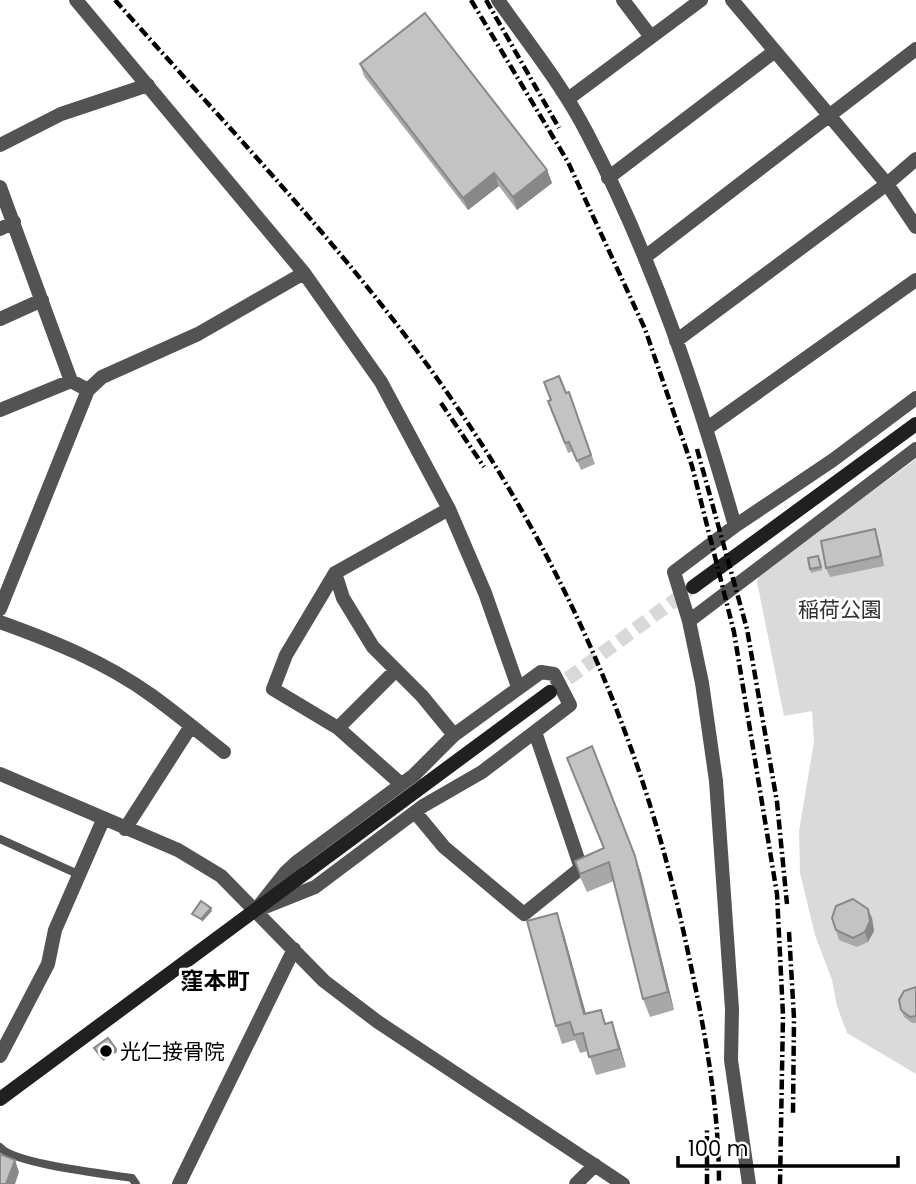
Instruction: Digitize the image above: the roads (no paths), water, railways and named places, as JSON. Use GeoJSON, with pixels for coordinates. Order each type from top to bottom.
{"type":"FeatureCollection","features":[{"type":"Feature","properties":{"kind":"street"},"geometry":{"type":"LineString","coordinates":[[76,0],[304,272],[381,382],[449,509],[485,593],[518,687]]}},
{"type":"Feature","properties":{"kind":"street"},"geometry":{"type":"LineString","coordinates":[[498,0],[568,99],[645,257],[706,429],[735,526]]}},
{"type":"Feature","properties":{"kind":"street"},"geometry":{"type":"LineString","coordinates":[[623,0],[651,37]]}},
{"type":"Feature","properties":{"kind":"street"},"geometry":{"type":"LineString","coordinates":[[568,99],[701,0]]}},
{"type":"Feature","properties":{"kind":"street"},"geometry":{"type":"LineString","coordinates":[[732,0],[887,184],[916,228]]}},
{"type":"Feature","properties":{"kind":"street"},"geometry":{"type":"LineString","coordinates":[[645,257],[831,117],[916,49]]}},
{"type":"Feature","properties":{"kind":"street"},"geometry":{"type":"LineString","coordinates":[[608,178],[775,51]]}},
{"type":"Feature","properties":{"kind":"street"},"geometry":{"type":"LineString","coordinates":[[0,145],[61,114],[148,85]]}},
{"type":"Feature","properties":{"kind":"street"},"geometry":{"type":"LineString","coordinates":[[676,341],[887,184],[916,159]]}},
{"type":"Feature","properties":{"kind":"street"},"geometry":{"type":"LineString","coordinates":[[0,187],[71,381],[88,390]]}},
{"type":"Feature","properties":{"kind":"street"},"geometry":{"type":"LineString","coordinates":[[0,229],[14,222]]}},
{"type":"Feature","properties":{"kind":"street"},"geometry":{"type":"LineString","coordinates":[[0,609],[88,390],[102,377],[198,334],[304,272]]}},
{"type":"Feature","properties":{"kind":"street"},"geometry":{"type":"LineString","coordinates":[[706,429],[916,280]]}},
{"type":"Feature","properties":{"kind":"street"},"geometry":{"type":"LineString","coordinates":[[0,319],[43,300]]}},
{"type":"Feature","properties":{"kind":"street"},"geometry":{"type":"LineString","coordinates":[[0,410],[71,381]]}},
{"type":"Feature","properties":{"kind":"street"},"geometry":{"type":"LineString","coordinates":[[749,1184],[731,1060],[732,1009],[716,781],[702,683],[689,621],[674,572],[916,398]]}},
{"type":"Feature","properties":{"kind":"street"},"geometry":{"type":"LineString","coordinates":[[693,587],[916,424]]}},
{"type":"Feature","properties":{"kind":"street"},"geometry":{"type":"LineString","coordinates":[[689,621],[916,449]]}},
{"type":"Feature","properties":{"kind":"street"},"geometry":{"type":"LineString","coordinates":[[401,784],[338,728],[273,689],[286,655],[335,573],[449,509]]}},
{"type":"Feature","properties":{"kind":"street"},"geometry":{"type":"LineString","coordinates":[[335,573],[343,598],[373,647],[454,735]]}},
{"type":"Feature","properties":{"kind":"street"},"geometry":{"type":"LineString","coordinates":[[0,622],[62,645],[114,672],[151,695],[224,752]]}},
{"type":"Feature","properties":{"kind":"street"},"geometry":{"type":"LineString","coordinates":[[338,728],[396,670]]}},
{"type":"Feature","properties":{"kind":"street"},"geometry":{"type":"LineString","coordinates":[[541,672],[554,674],[570,705],[482,772],[415,812],[315,887],[256,911],[285,873],[401,784],[454,735],[541,672]]}},
{"type":"Feature","properties":{"kind":"street"},"geometry":{"type":"LineString","coordinates":[[0,1099],[550,692]]}},
{"type":"Feature","properties":{"kind":"street"},"geometry":{"type":"LineString","coordinates":[[125,829],[191,726]]}},
{"type":"Feature","properties":{"kind":"street"},"geometry":{"type":"LineString","coordinates":[[415,812],[444,847],[524,914],[580,868],[535,732]]}},
{"type":"Feature","properties":{"kind":"street"},"geometry":{"type":"LineString","coordinates":[[0,774],[178,850],[221,876],[324,981],[378,1022],[623,1184]]}},
{"type":"Feature","properties":{"kind":"street"},"geometry":{"type":"LineString","coordinates":[[0,1056],[48,964],[55,930],[103,820]]}},
{"type":"Feature","properties":{"kind":"street"},"geometry":{"type":"LineString","coordinates":[[179,1184],[293,949]]}},
{"type":"Feature","properties":{"kind":"street"},"geometry":{"type":"LineString","coordinates":[[576,1184],[595,1165]]}},
{"type":"Feature","properties":{"kind":"lane"},"geometry":{"type":"LineString","coordinates":[[0,839],[81,875]]}},
{"type":"Feature","properties":{"kind":"lane"},"geometry":{"type":"LineString","coordinates":[[0,1147],[4,1152],[40,1163],[132,1178],[136,1184]]}},
{"type":"Feature","properties":{"kind":"tunnel"},"geometry":{"type":"LineString","coordinates":[[551,691],[690,589]]}},
{"type":"Feature","properties":{"kind":"railway"},"geometry":{"type":"LineString","coordinates":[[115,0],[278,181],[395,321],[475,434],[516,500],[553,568],[587,638],[617,710],[666,858],[703,1027],[716,1121],[719,1184]]}},
{"type":"Feature","properties":{"kind":"railway"},"geometry":{"type":"LineString","coordinates":[[471,0],[568,162],[645,329],[692,466],[734,632],[777,894],[783,1015],[780,1184]]}},
{"type":"Feature","properties":{"kind":"railway"},"geometry":{"type":"LineString","coordinates":[[486,0],[559,128]]}},
{"type":"Feature","properties":{"kind":"railway"},"geometry":{"type":"LineString","coordinates":[[441,403],[484,467]]}},
{"type":"Feature","properties":{"kind":"railway"},"geometry":{"type":"LineString","coordinates":[[697,449],[747,629],[777,802],[787,904]]}},
{"type":"Feature","properties":{"kind":"railway"},"geometry":{"type":"LineString","coordinates":[[789,932],[794,1018],[793,1114]]}},
{"type":"Feature","properties":{"kind":"railway"},"geometry":{"type":"LineString","coordinates":[[707,1127],[707,1184]]}},
{"type":"Feature","properties":{"kind":"place","name":"光仁接骨院"},"geometry":{"type":"Point","coordinates":[106,1051]}},
{"type":"Feature","properties":{"kind":"district","name":"窪本町"},"geometry":{"type":"Point","coordinates":[215,981]}},
{"type":"Feature","properties":{"kind":"park label","name":"稲荷公園"},"geometry":{"type":"Point","coordinates":[840,609]}}]}
